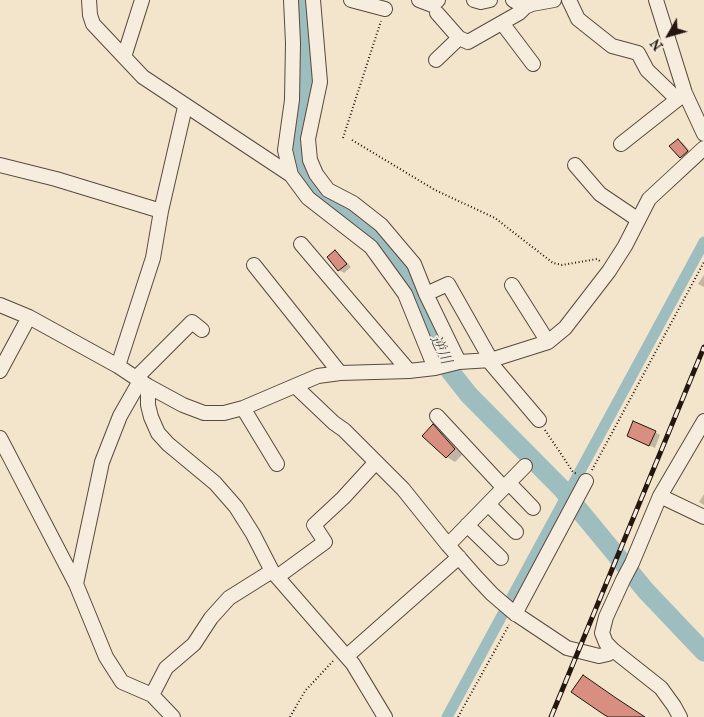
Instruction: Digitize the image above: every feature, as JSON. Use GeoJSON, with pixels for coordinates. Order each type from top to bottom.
{"type":"FeatureCollection","features":[{"type":"Feature","properties":{"kind":"street"},"geometry":{"type":"LineString","coordinates":[[89,0],[93,24],[143,77],[291,175],[308,198],[371,247],[405,294],[448,365]]}},
{"type":"Feature","properties":{"kind":"street"},"geometry":{"type":"LineString","coordinates":[[124,57],[142,0]]}},
{"type":"Feature","properties":{"kind":"street"},"geometry":{"type":"LineString","coordinates":[[291,0],[293,43],[292,100],[285,150],[291,175]]}},
{"type":"Feature","properties":{"kind":"street"},"geometry":{"type":"LineString","coordinates":[[313,0],[320,82],[308,139],[310,160],[316,174],[328,190],[353,203],[380,225],[414,264],[426,294],[448,365]]}},
{"type":"Feature","properties":{"kind":"street"},"geometry":{"type":"LineString","coordinates":[[351,0],[385,9]]}},
{"type":"Feature","properties":{"kind":"street"},"geometry":{"type":"LineString","coordinates":[[419,0],[438,6],[459,38],[468,42],[519,13],[519,4],[554,0]]}},
{"type":"Feature","properties":{"kind":"street"},"geometry":{"type":"LineString","coordinates":[[474,0],[481,2],[490,0]]}},
{"type":"Feature","properties":{"kind":"street"},"geometry":{"type":"LineString","coordinates":[[569,0],[578,20],[612,46],[638,54],[647,70],[681,96]]}},
{"type":"Feature","properties":{"kind":"street"},"geometry":{"type":"LineString","coordinates":[[656,0],[681,96],[704,134]]}},
{"type":"Feature","properties":{"kind":"street"},"geometry":{"type":"LineString","coordinates":[[502,23],[534,64]]}},
{"type":"Feature","properties":{"kind":"street"},"geometry":{"type":"LineString","coordinates":[[436,60],[459,38]]}},
{"type":"Feature","properties":{"kind":"street"},"geometry":{"type":"LineString","coordinates":[[621,144],[681,96]]}},
{"type":"Feature","properties":{"kind":"street"},"geometry":{"type":"LineString","coordinates":[[118,366],[153,258],[161,211],[185,106]]}},
{"type":"Feature","properties":{"kind":"street"},"geometry":{"type":"LineString","coordinates":[[0,305],[30,317],[183,405],[204,412],[224,413],[243,408],[318,376],[340,373],[409,371],[489,360],[548,342],[565,328],[625,246],[649,199],[704,148]]}},
{"type":"Feature","properties":{"kind":"street"},"geometry":{"type":"LineString","coordinates":[[0,165],[56,179],[161,211]]}},
{"type":"Feature","properties":{"kind":"street"},"geometry":{"type":"LineString","coordinates":[[575,165],[600,194],[637,220]]}},
{"type":"Feature","properties":{"kind":"street"},"geometry":{"type":"LineString","coordinates":[[301,244],[409,371]]}},
{"type":"Feature","properties":{"kind":"street"},"geometry":{"type":"LineString","coordinates":[[254,265],[340,373]]}},
{"type":"Feature","properties":{"kind":"street"},"geometry":{"type":"LineString","coordinates":[[426,294],[448,284],[489,360],[539,420]]}},
{"type":"Feature","properties":{"kind":"street"},"geometry":{"type":"LineString","coordinates":[[512,285],[548,342]]}},
{"type":"Feature","properties":{"kind":"street"},"geometry":{"type":"LineString","coordinates":[[0,372],[30,317]]}},
{"type":"Feature","properties":{"kind":"street"},"geometry":{"type":"LineString","coordinates":[[76,584],[102,462],[120,416],[141,382],[192,322],[202,330]]}},
{"type":"Feature","properties":{"kind":"street"},"geometry":{"type":"LineString","coordinates":[[141,382],[151,417],[158,433],[168,444],[215,483],[236,508],[253,534],[274,574],[353,664],[385,717]]}},
{"type":"Feature","properties":{"kind":"street"},"geometry":{"type":"LineString","coordinates":[[295,386],[344,430],[403,489],[448,545],[492,594],[510,610],[567,648],[599,656],[608,654],[613,650]]}},
{"type":"Feature","properties":{"kind":"street"},"geometry":{"type":"LineString","coordinates":[[243,408],[276,464]]}},
{"type":"Feature","properties":{"kind":"street"},"geometry":{"type":"LineString","coordinates":[[437,416],[506,485],[533,508]]}},
{"type":"Feature","properties":{"kind":"street"},"geometry":{"type":"LineString","coordinates":[[680,717],[661,688],[606,644],[602,633],[603,625],[632,564],[660,496],[704,420]]}},
{"type":"Feature","properties":{"kind":"street"},"geometry":{"type":"LineString","coordinates":[[0,438],[76,584],[106,657],[122,682],[152,695],[173,717]]}},
{"type":"Feature","properties":{"kind":"street"},"geometry":{"type":"LineString","coordinates":[[152,695],[166,668],[194,644],[211,618],[229,598],[274,574],[325,542],[314,525],[343,498],[376,462]]}},
{"type":"Feature","properties":{"kind":"street"},"geometry":{"type":"LineString","coordinates":[[448,545],[525,466]]}},
{"type":"Feature","properties":{"kind":"street"},"geometry":{"type":"LineString","coordinates":[[510,610],[565,522],[586,481]]}},
{"type":"Feature","properties":{"kind":"street"},"geometry":{"type":"LineString","coordinates":[[660,496],[704,517]]}},
{"type":"Feature","properties":{"kind":"street"},"geometry":{"type":"LineString","coordinates":[[488,504],[516,532]]}},
{"type":"Feature","properties":{"kind":"street"},"geometry":{"type":"LineString","coordinates":[[468,525],[501,558]]}},
{"type":"Feature","properties":{"kind":"street"},"geometry":{"type":"LineString","coordinates":[[344,653],[459,557]]}},
{"type":"Feature","properties":{"kind":"path"},"geometry":{"type":"LineString","coordinates":[[343,138],[385,9]]}},
{"type":"Feature","properties":{"kind":"path"},"geometry":{"type":"LineString","coordinates":[[352,140],[435,190],[495,218],[553,263],[562,265],[597,259],[610,268]]}},
{"type":"Feature","properties":{"kind":"path"},"geometry":{"type":"LineString","coordinates":[[586,481],[704,262]]}},
{"type":"Feature","properties":{"kind":"path"},"geometry":{"type":"LineString","coordinates":[[539,420],[573,472]]}},
{"type":"Feature","properties":{"kind":"path"},"geometry":{"type":"LineString","coordinates":[[458,717],[510,610]]}},
{"type":"Feature","properties":{"kind":"path"},"geometry":{"type":"LineString","coordinates":[[290,717],[304,691],[344,653]]}},
{"type":"Feature","properties":{"kind":"building"},"geometry":{"type":"Polygon","coordinates":[[[678,139],[688,151],[680,158],[669,146],[678,139]]]}},
{"type":"Feature","properties":{"kind":"building"},"geometry":{"type":"Polygon","coordinates":[[[335,250],[347,264],[338,271],[327,257],[335,250]]]}},
{"type":"Feature","properties":{"kind":"building"},"geometry":{"type":"Polygon","coordinates":[[[633,421],[656,431],[649,446],[627,436],[633,421]]]}},
{"type":"Feature","properties":{"kind":"building"},"geometry":{"type":"Polygon","coordinates":[[[433,424],[455,449],[446,458],[422,436],[433,424]]]}},
{"type":"Feature","properties":{"kind":"building"},"geometry":{"type":"Polygon","coordinates":[[[583,675],[645,717],[608,717],[603,714],[571,692],[583,675]]]}},
{"type":"Feature","properties":{"kind":"waterway","name":"逆川"},"geometry":{"type":"LineString","coordinates":[[303,0],[305,48],[304,97],[297,143],[299,160],[304,174],[319,192],[374,234],[404,272],[450,371],[469,395],[561,488],[646,591],[704,652]]}},
{"type":"Feature","properties":{"kind":"waterway"},"geometry":{"type":"LineString","coordinates":[[447,717],[704,242]]}},
{"type":"Feature","properties":{"kind":"railway"},"geometry":{"type":"LineString","coordinates":[[551,717],[704,347]]}}]}
